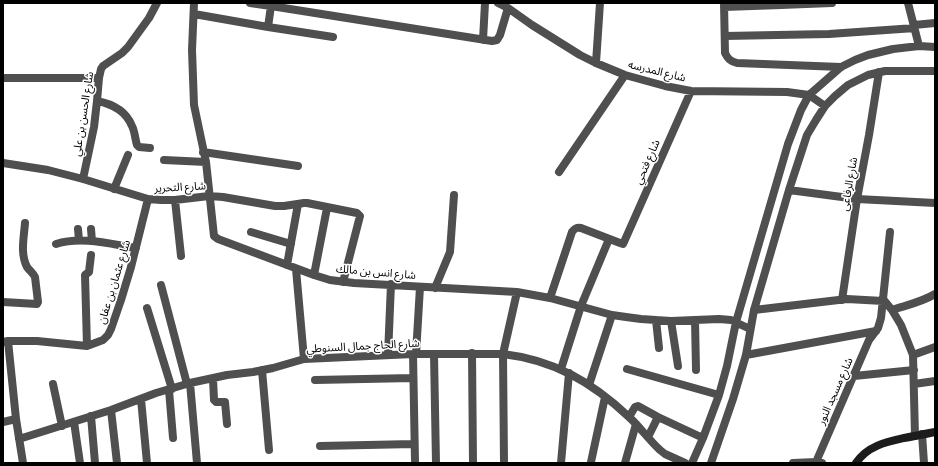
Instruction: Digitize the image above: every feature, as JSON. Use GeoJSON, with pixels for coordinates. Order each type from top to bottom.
{"type":"FeatureCollection","features":[{"type":"Feature","properties":{"kind":"street","name":"شارع الحسن بن علي"},"geometry":{"type":"LineString","coordinates":[[83,179],[90,146],[101,69],[128,47],[149,18],[157,3]]}},
{"type":"Feature","properties":{"kind":"street","name":"شارع انس بن مالك"},"geometry":{"type":"LineString","coordinates":[[194,3],[192,50],[194,105],[206,162],[215,238],[296,269],[330,280],[435,288],[516,292],[550,298],[612,315],[671,321],[719,319],[736,322],[750,328]]}},
{"type":"Feature","properties":{"kind":"street"},"geometry":{"type":"LineString","coordinates":[[250,3],[492,41],[497,40],[500,35],[508,8]]}},
{"type":"Feature","properties":{"kind":"street"},"geometry":{"type":"LineString","coordinates":[[483,40],[485,3]]}},
{"type":"Feature","properties":{"kind":"street","name":"شارع المدرسه"},"geometry":{"type":"LineString","coordinates":[[498,3],[580,54],[625,76],[691,91],[787,92],[809,95],[825,106]]}},
{"type":"Feature","properties":{"kind":"street"},"geometry":{"type":"LineString","coordinates":[[596,63],[600,3]]}},
{"type":"Feature","properties":{"kind":"street"},"geometry":{"type":"LineString","coordinates":[[832,3],[724,5],[725,53],[727,58],[737,63],[841,67]]}},
{"type":"Feature","properties":{"kind":"street"},"geometry":{"type":"LineString","coordinates":[[908,3],[919,46]]}},
{"type":"Feature","properties":{"kind":"street"},"geometry":{"type":"LineString","coordinates":[[268,27],[271,6]]}},
{"type":"Feature","properties":{"kind":"street"},"geometry":{"type":"LineString","coordinates":[[194,14],[333,37]]}},
{"type":"Feature","properties":{"kind":"street"},"geometry":{"type":"LineString","coordinates":[[725,36],[829,34],[935,23]]}},
{"type":"Feature","properties":{"kind":"street"},"geometry":{"type":"LineString","coordinates":[[692,463],[719,395],[727,366],[736,322],[788,144],[799,115],[809,95],[841,67],[868,54],[919,46],[935,47]]}},
{"type":"Feature","properties":{"kind":"street"},"geometry":{"type":"LineString","coordinates":[[711,463],[746,355],[754,310],[789,190],[808,135],[816,120],[825,106],[848,85],[868,75],[885,71],[935,71]]}},
{"type":"Feature","properties":{"kind":"street","name":"شارع الرفاعى"},"geometry":{"type":"LineString","coordinates":[[842,300],[857,199],[870,135],[879,72]]}},
{"type":"Feature","properties":{"kind":"street"},"geometry":{"type":"LineString","coordinates":[[559,172],[625,76]]}},
{"type":"Feature","properties":{"kind":"street"},"geometry":{"type":"LineString","coordinates":[[3,78],[99,78]]}},
{"type":"Feature","properties":{"kind":"street","name":"شارع فتحي"},"geometry":{"type":"LineString","coordinates":[[610,239],[622,244],[624,242],[691,91]]}},
{"type":"Feature","properties":{"kind":"street"},"geometry":{"type":"LineString","coordinates":[[97,101],[106,102],[115,106],[122,112],[133,127],[136,146],[150,148]]}},
{"type":"Feature","properties":{"kind":"street"},"geometry":{"type":"LineString","coordinates":[[203,152],[298,166]]}},
{"type":"Feature","properties":{"kind":"street"},"geometry":{"type":"LineString","coordinates":[[114,189],[128,155]]}},
{"type":"Feature","properties":{"kind":"street"},"geometry":{"type":"LineString","coordinates":[[164,160],[206,162]]}},
{"type":"Feature","properties":{"kind":"street","name":"شارع التحرير"},"geometry":{"type":"LineString","coordinates":[[3,163],[48,170],[148,199],[175,200],[209,196],[276,206],[307,203],[357,213],[360,216],[343,282]]}},
{"type":"Feature","properties":{"kind":"street"},"geometry":{"type":"LineString","coordinates":[[789,190],[857,199],[935,203]]}},
{"type":"Feature","properties":{"kind":"street"},"geometry":{"type":"LineString","coordinates":[[435,288],[450,252],[454,195]]}},
{"type":"Feature","properties":{"kind":"street","name":"شارع عثمان بن عفان"},"geometry":{"type":"LineString","coordinates":[[5,341],[37,341],[87,346],[103,340],[111,329],[121,300],[148,199]]}},
{"type":"Feature","properties":{"kind":"street"},"geometry":{"type":"LineString","coordinates":[[175,200],[181,256]]}},
{"type":"Feature","properties":{"kind":"street"},"geometry":{"type":"LineString","coordinates":[[287,265],[298,204]]}},
{"type":"Feature","properties":{"kind":"street"},"geometry":{"type":"LineString","coordinates":[[314,275],[327,208]]}},
{"type":"Feature","properties":{"kind":"street"},"geometry":{"type":"LineString","coordinates":[[3,302],[37,304],[38,302],[35,277],[27,267],[24,258],[23,250],[25,223]]}},
{"type":"Feature","properties":{"kind":"street"},"geometry":{"type":"LineString","coordinates":[[550,298],[574,229],[581,228],[610,239],[581,306],[565,371],[561,463]]}},
{"type":"Feature","properties":{"kind":"street"},"geometry":{"type":"LineString","coordinates":[[78,229],[79,240]]}},
{"type":"Feature","properties":{"kind":"street"},"geometry":{"type":"LineString","coordinates":[[91,229],[92,241]]}},
{"type":"Feature","properties":{"kind":"street"},"geometry":{"type":"LineString","coordinates":[[251,232],[291,244]]}},
{"type":"Feature","properties":{"kind":"street","name":"شارع مسجد النور"},"geometry":{"type":"LineString","coordinates":[[819,463],[854,376],[870,340],[880,323],[890,232]]}},
{"type":"Feature","properties":{"kind":"street"},"geometry":{"type":"LineString","coordinates":[[56,244],[79,240],[136,248]]}},
{"type":"Feature","properties":{"kind":"street"},"geometry":{"type":"LineString","coordinates":[[87,346],[85,275],[89,272],[91,256]]}},
{"type":"Feature","properties":{"kind":"street"},"geometry":{"type":"LineString","coordinates":[[296,269],[304,359]]}},
{"type":"Feature","properties":{"kind":"street"},"geometry":{"type":"LineString","coordinates":[[388,355],[391,284]]}},
{"type":"Feature","properties":{"kind":"street"},"geometry":{"type":"LineString","coordinates":[[161,285],[189,384],[198,463]]}},
{"type":"Feature","properties":{"kind":"street"},"geometry":{"type":"LineString","coordinates":[[415,461],[413,378],[420,287]]}},
{"type":"Feature","properties":{"kind":"street"},"geometry":{"type":"LineString","coordinates":[[504,463],[503,354],[516,292]]}},
{"type":"Feature","properties":{"kind":"street"},"geometry":{"type":"LineString","coordinates":[[892,310],[913,304],[935,294]]}},
{"type":"Feature","properties":{"kind":"street"},"geometry":{"type":"LineString","coordinates":[[754,310],[852,299],[883,300],[892,310],[901,325],[913,355],[918,435],[924,463]]}},
{"type":"Feature","properties":{"kind":"street"},"geometry":{"type":"LineString","coordinates":[[147,308],[170,389],[173,438]]}},
{"type":"Feature","properties":{"kind":"street"},"geometry":{"type":"LineString","coordinates":[[589,385],[612,315]]}},
{"type":"Feature","properties":{"kind":"street"},"geometry":{"type":"LineString","coordinates":[[656,320],[659,348]]}},
{"type":"Feature","properties":{"kind":"street"},"geometry":{"type":"LineString","coordinates":[[695,320],[696,370]]}},
{"type":"Feature","properties":{"kind":"street"},"geometry":{"type":"LineString","coordinates":[[671,321],[678,366]]}},
{"type":"Feature","properties":{"kind":"street"},"geometry":{"type":"LineString","coordinates":[[746,355],[876,331]]}},
{"type":"Feature","properties":{"kind":"street"},"geometry":{"type":"LineString","coordinates":[[5,341],[23,463]]}},
{"type":"Feature","properties":{"kind":"street"},"geometry":{"type":"LineString","coordinates":[[913,355],[935,347]]}},
{"type":"Feature","properties":{"kind":"street"},"geometry":{"type":"LineString","coordinates":[[472,353],[473,463]]}},
{"type":"Feature","properties":{"kind":"street","name":"شارع الحاج جمال السنوطي"},"geometry":{"type":"LineString","coordinates":[[19,439],[111,410],[141,398],[170,389],[213,378],[284,366],[304,359],[414,354],[503,354],[533,359],[565,371],[589,385],[629,417],[665,454],[685,463]]}},
{"type":"Feature","properties":{"kind":"street"},"geometry":{"type":"LineString","coordinates":[[434,354],[436,463]]}},
{"type":"Feature","properties":{"kind":"street"},"geometry":{"type":"LineString","coordinates":[[627,369],[719,395]]}},
{"type":"Feature","properties":{"kind":"street"},"geometry":{"type":"LineString","coordinates":[[262,370],[269,450]]}},
{"type":"Feature","properties":{"kind":"street"},"geometry":{"type":"LineString","coordinates":[[854,376],[914,370]]}},
{"type":"Feature","properties":{"kind":"street"},"geometry":{"type":"LineString","coordinates":[[213,378],[214,400],[216,402],[225,402],[226,424]]}},
{"type":"Feature","properties":{"kind":"street"},"geometry":{"type":"LineString","coordinates":[[315,380],[413,378]]}},
{"type":"Feature","properties":{"kind":"street"},"geometry":{"type":"LineString","coordinates":[[914,384],[935,381]]}},
{"type":"Feature","properties":{"kind":"street"},"geometry":{"type":"LineString","coordinates":[[53,384],[62,426]]}},
{"type":"Feature","properties":{"kind":"street"},"geometry":{"type":"LineString","coordinates":[[591,462],[605,397]]}},
{"type":"Feature","properties":{"kind":"street"},"geometry":{"type":"LineString","coordinates":[[141,398],[147,463]]}},
{"type":"Feature","properties":{"kind":"street"},"geometry":{"type":"LineString","coordinates":[[629,417],[637,406],[703,438]]}},
{"type":"Feature","properties":{"kind":"street"},"geometry":{"type":"LineString","coordinates":[[111,410],[117,463]]}},
{"type":"Feature","properties":{"kind":"street"},"geometry":{"type":"LineString","coordinates":[[91,416],[95,463]]}},
{"type":"Feature","properties":{"kind":"street"},"geometry":{"type":"LineString","coordinates":[[648,437],[658,417]]}},
{"type":"Feature","properties":{"kind":"street"},"geometry":{"type":"LineString","coordinates":[[3,422],[16,420]]}},
{"type":"Feature","properties":{"kind":"street"},"geometry":{"type":"LineString","coordinates":[[74,422],[80,463]]}},
{"type":"Feature","properties":{"kind":"street"},"geometry":{"type":"LineString","coordinates":[[625,463],[636,424]]}},
{"type":"Feature","properties":{"kind":"street"},"geometry":{"type":"LineString","coordinates":[[856,463],[870,449],[882,443],[935,432]]}},
{"type":"Feature","properties":{"kind":"street"},"geometry":{"type":"LineString","coordinates":[[320,446],[414,444]]}},
{"type":"Feature","properties":{"kind":"street"},"geometry":{"type":"LineString","coordinates":[[793,463],[819,463]]}}]}
